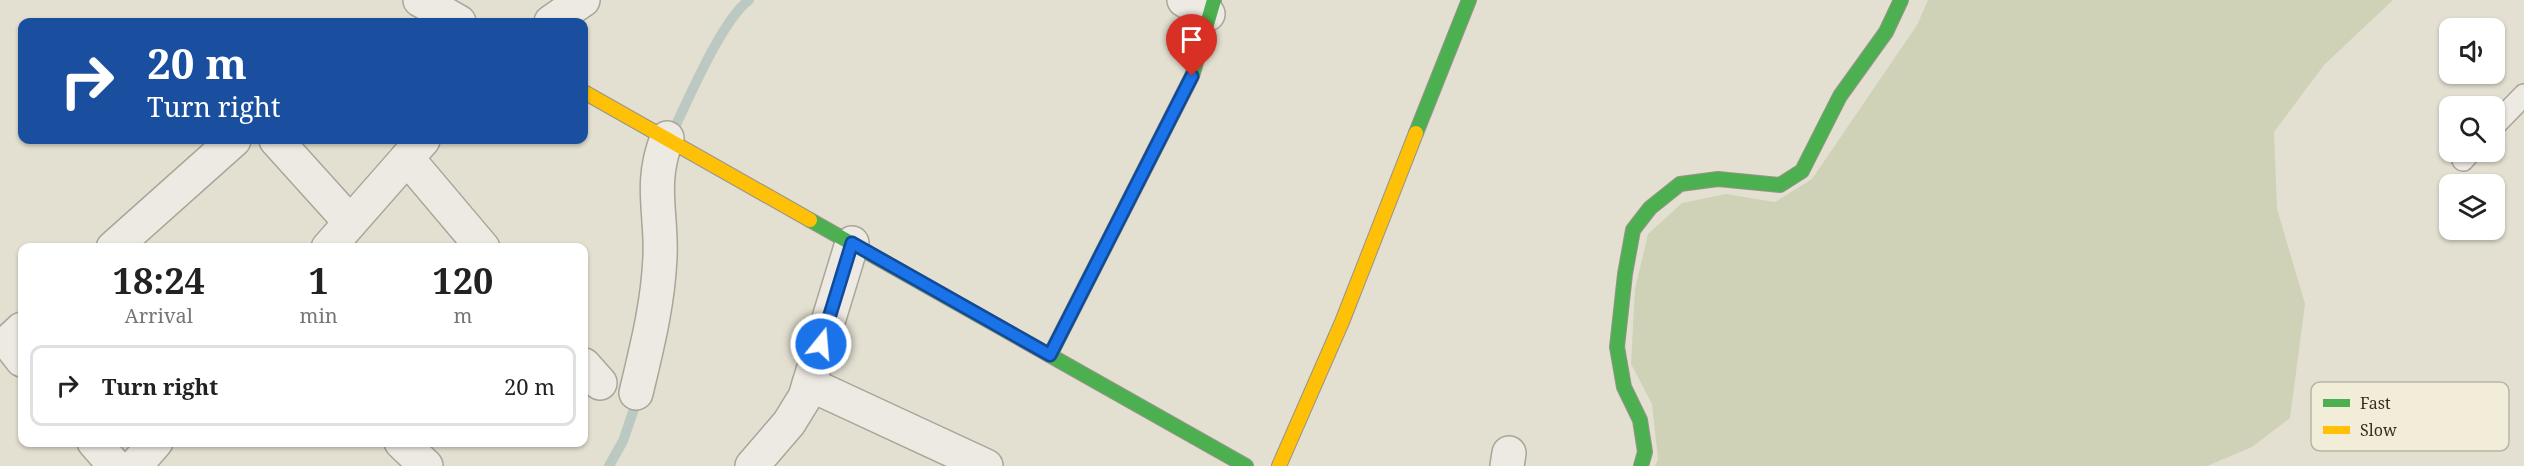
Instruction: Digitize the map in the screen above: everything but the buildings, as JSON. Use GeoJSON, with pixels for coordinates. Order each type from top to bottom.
{"type":"FeatureCollection","features":[{"type":"Feature","properties":{"kind":"street"},"geometry":{"type":"LineString","coordinates":[[420,0],[452,18]]}},
{"type":"Feature","properties":{"kind":"street"},"geometry":{"type":"LineString","coordinates":[[557,18],[583,0]]}},
{"type":"Feature","properties":{"kind":"street"},"geometry":{"type":"LineString","coordinates":[[1279,466],[1342,322],[1469,0]]}},
{"type":"Feature","properties":{"kind":"street"},"geometry":{"type":"LineString","coordinates":[[1641,466],[1645,452],[1640,420],[1624,387],[1617,347],[1624,274],[1633,230],[1650,208],[1680,184],[1718,179],[1780,185],[1802,171],[1840,96],[1886,32],[1901,0]]}},
{"type":"Feature","properties":{"kind":"street"},"geometry":{"type":"LineString","coordinates":[[1050,355],[1192,76],[1202,4]]}},
{"type":"Feature","properties":{"kind":"street"},"geometry":{"type":"LineString","coordinates":[[588,94],[1246,466]]}},
{"type":"Feature","properties":{"kind":"street"},"geometry":{"type":"LineString","coordinates":[[636,393],[655,312],[660,254],[655,196],[660,155],[667,138]]}},
{"type":"Feature","properties":{"kind":"street"},"geometry":{"type":"LineString","coordinates":[[119,243],[230,144]]}},
{"type":"Feature","properties":{"kind":"street"},"geometry":{"type":"LineString","coordinates":[[280,144],[350,222]]}},
{"type":"Feature","properties":{"kind":"street"},"geometry":{"type":"LineString","coordinates":[[332,243],[415,149],[480,243]]}},
{"type":"Feature","properties":{"kind":"street"},"geometry":{"type":"LineString","coordinates":[[752,466],[789,423],[805,397],[852,243]]}},
{"type":"Feature","properties":{"kind":"street"},"geometry":{"type":"LineString","coordinates":[[18,333],[8,342],[18,355]]}},
{"type":"Feature","properties":{"kind":"street"},"geometry":{"type":"LineString","coordinates":[[809,384],[986,466]]}},
{"type":"Feature","properties":{"kind":"street"},"geometry":{"type":"LineString","coordinates":[[98,447],[115,466]]}},
{"type":"Feature","properties":{"kind":"street"},"geometry":{"type":"LineString","coordinates":[[135,466],[152,447]]}},
{"type":"Feature","properties":{"kind":"street"},"geometry":{"type":"LineString","coordinates":[[405,447],[426,466]]}},
{"type":"Feature","properties":{"kind":"lane"},"geometry":{"type":"LineString","coordinates":[[2505,115],[2524,95]]}},
{"type":"Feature","properties":{"kind":"green space"},"geometry":{"type":"Polygon","coordinates":[[[1928,0],[2393,0],[2324,65],[2274,132],[2277,209],[2305,304],[2290,418],[2252,447],[2207,466],[1655,466],[1658,459],[1652,404],[1631,364],[1635,289],[1648,234],[1682,203],[1726,194],[1775,202],[1812,179],[1917,25],[1928,0]]]}},
{"type":"Feature","properties":{"kind":"waterway"},"geometry":{"type":"LineString","coordinates":[[673,131],[717,42],[728,24],[749,0]]}},
{"type":"Feature","properties":{"kind":"waterway"},"geometry":{"type":"LineString","coordinates":[[609,466],[623,441],[636,403]]}},
{"type":"Feature","properties":{"kind":"traffic: fast"},"geometry":{"type":"LineString","coordinates":[[1050,355],[1192,76],[1214,0]]}},
{"type":"Feature","properties":{"kind":"traffic: fast"},"geometry":{"type":"LineString","coordinates":[[1416,133],[1469,0]]}},
{"type":"Feature","properties":{"kind":"traffic: fast"},"geometry":{"type":"LineString","coordinates":[[1641,466],[1645,452],[1640,420],[1624,387],[1617,347],[1625,274],[1633,230],[1650,208],[1680,184],[1718,179],[1780,185],[1802,171],[1840,96],[1886,32],[1901,0]]}},
{"type":"Feature","properties":{"kind":"traffic: fast"},"geometry":{"type":"LineString","coordinates":[[810,220],[1246,466]]}},
{"type":"Feature","properties":{"kind":"traffic: slow"},"geometry":{"type":"LineString","coordinates":[[588,94],[810,220]]}},
{"type":"Feature","properties":{"kind":"traffic: slow"},"geometry":{"type":"LineString","coordinates":[[1279,466],[1342,322],[1416,133]]}},
{"type":"Feature","properties":{"kind":"route"},"geometry":{"type":"LineString","coordinates":[[821,344],[852,243],[1050,355],[1192,76]]}}]}
